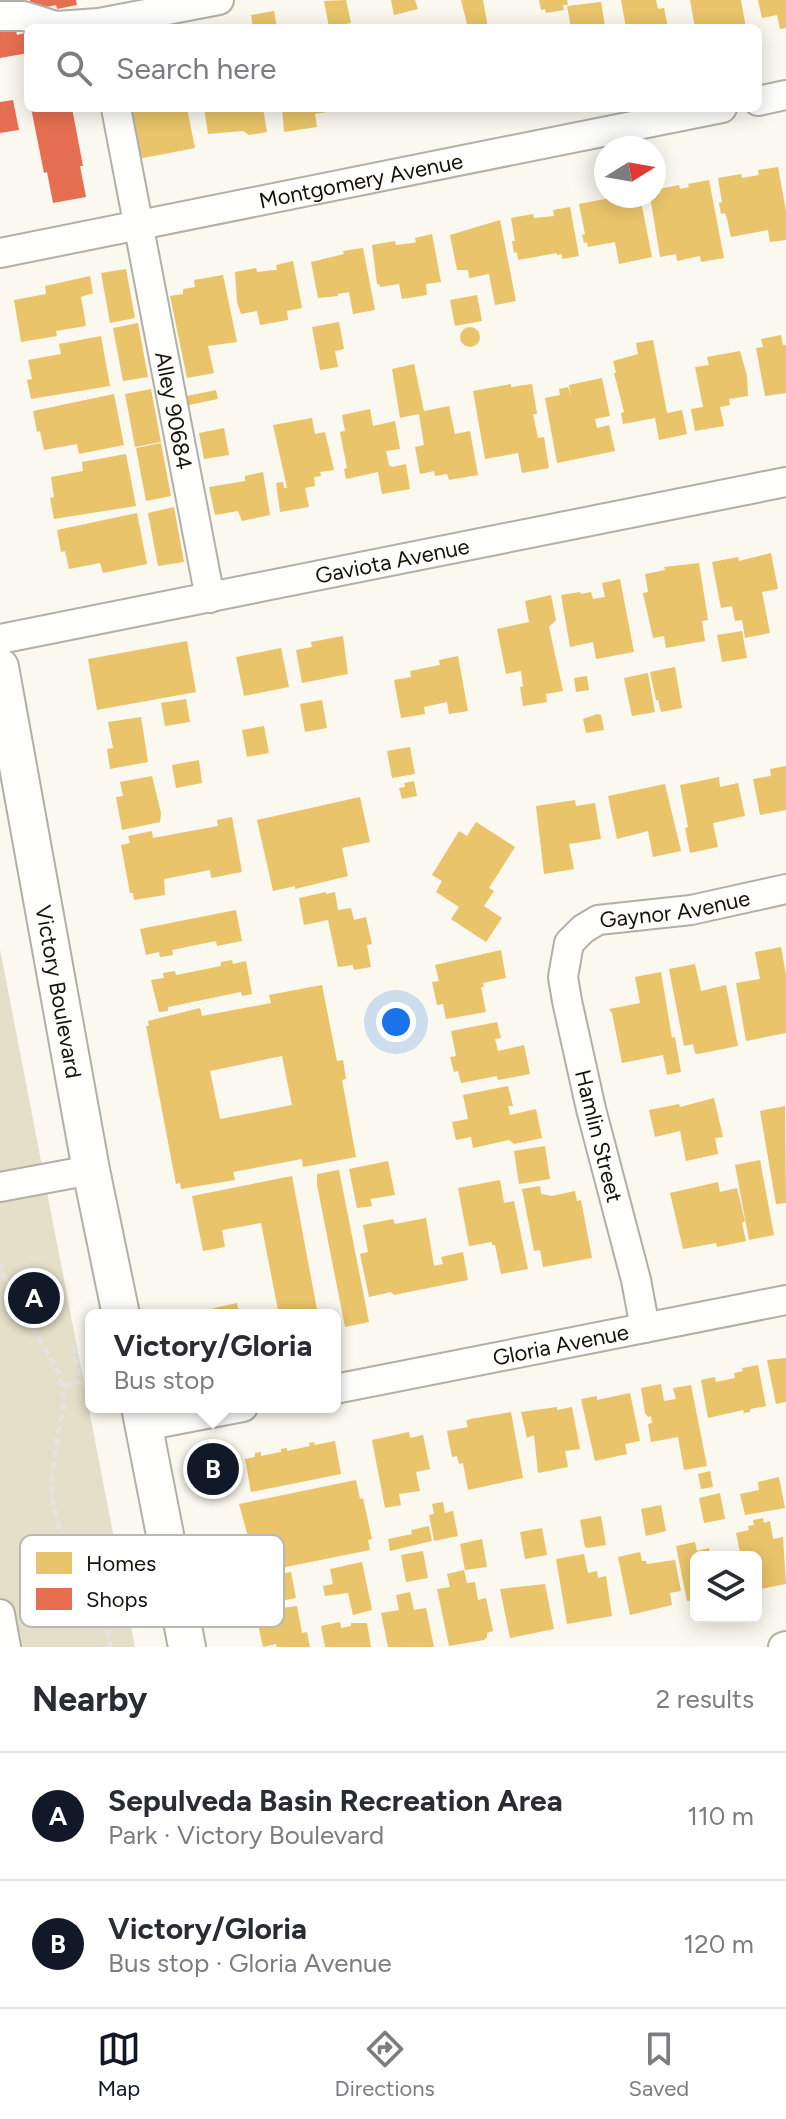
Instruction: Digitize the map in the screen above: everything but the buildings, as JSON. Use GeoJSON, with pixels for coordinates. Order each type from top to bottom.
{"type":"FeatureCollection","features":[{"type":"Feature","properties":{"kind":"main road","name":"Victory Boulevard"},"geometry":{"type":"LineString","coordinates":[[0,667],[91,1170],[120,1309]]}},
{"type":"Feature","properties":{"kind":"main road"},"geometry":{"type":"LineString","coordinates":[[142,1417],[165,1535]]}},
{"type":"Feature","properties":{"kind":"main road"},"geometry":{"type":"LineString","coordinates":[[183,1627],[187,1647]]}},
{"type":"Feature","properties":{"kind":"street"},"geometry":{"type":"LineString","coordinates":[[65,24],[219,0]]}},
{"type":"Feature","properties":{"kind":"street"},"geometry":{"type":"LineString","coordinates":[[0,16],[24,16],[50,24]]}},
{"type":"Feature","properties":{"kind":"street"},"geometry":{"type":"LineString","coordinates":[[762,100],[786,95]]}},
{"type":"Feature","properties":{"kind":"street","name":"Alley 90684"},"geometry":{"type":"LineString","coordinates":[[117,112],[210,598]]}},
{"type":"Feature","properties":{"kind":"street","name":"Montgomery Avenue"},"geometry":{"type":"LineString","coordinates":[[0,253],[702,112]]}},
{"type":"Feature","properties":{"kind":"street","name":"Gaviota Avenue"},"geometry":{"type":"LineString","coordinates":[[0,639],[786,482]]}},
{"type":"Feature","properties":{"kind":"street","name":"Gaynor Avenue"},"geometry":{"type":"LineString","coordinates":[[569,943],[598,920],[691,910],[786,889]]}},
{"type":"Feature","properties":{"kind":"street","name":"Hamlin Street"},"geometry":{"type":"LineString","coordinates":[[569,943],[563,977],[567,1001],[645,1328]]}},
{"type":"Feature","properties":{"kind":"street"},"geometry":{"type":"LineString","coordinates":[[0,1187],[91,1170]]}},
{"type":"Feature","properties":{"kind":"street","name":"Gloria Avenue"},"geometry":{"type":"LineString","coordinates":[[341,1388],[786,1300]]}},
{"type":"Feature","properties":{"kind":"street"},"geometry":{"type":"LineString","coordinates":[[142,1417],[182,1413]]}},
{"type":"Feature","properties":{"kind":"street"},"geometry":{"type":"LineString","coordinates":[[0,1614],[6,1647]]}},
{"type":"Feature","properties":{"kind":"path"},"geometry":{"type":"LineString","coordinates":[[0,1262],[4,1276],[60,1375],[63,1386],[51,1497],[63,1535]]}},
{"type":"Feature","properties":{"kind":"path"},"geometry":{"type":"LineString","coordinates":[[63,1386],[81,1382],[74,1344]]}},
{"type":"Feature","properties":{"kind":"path"},"geometry":{"type":"LineString","coordinates":[[105,1627],[110,1647]]}},
{"type":"Feature","properties":{"kind":"shaded area"},"geometry":{"type":"Polygon","coordinates":[[[0,949],[85,1388],[85,1413],[90,1413],[113,1535],[20,1535],[20,1627],[131,1627],[135,1647],[0,1647],[0,949]]]}},
{"type":"Feature","properties":{"kind":"place","name":"Sepulveda Basin Recreation Area"},"geometry":{"type":"Point","coordinates":[34,1298]}},
{"type":"Feature","properties":{"kind":"place","name":"Victory/Gloria"},"geometry":{"type":"Point","coordinates":[213,1469]}}]}
